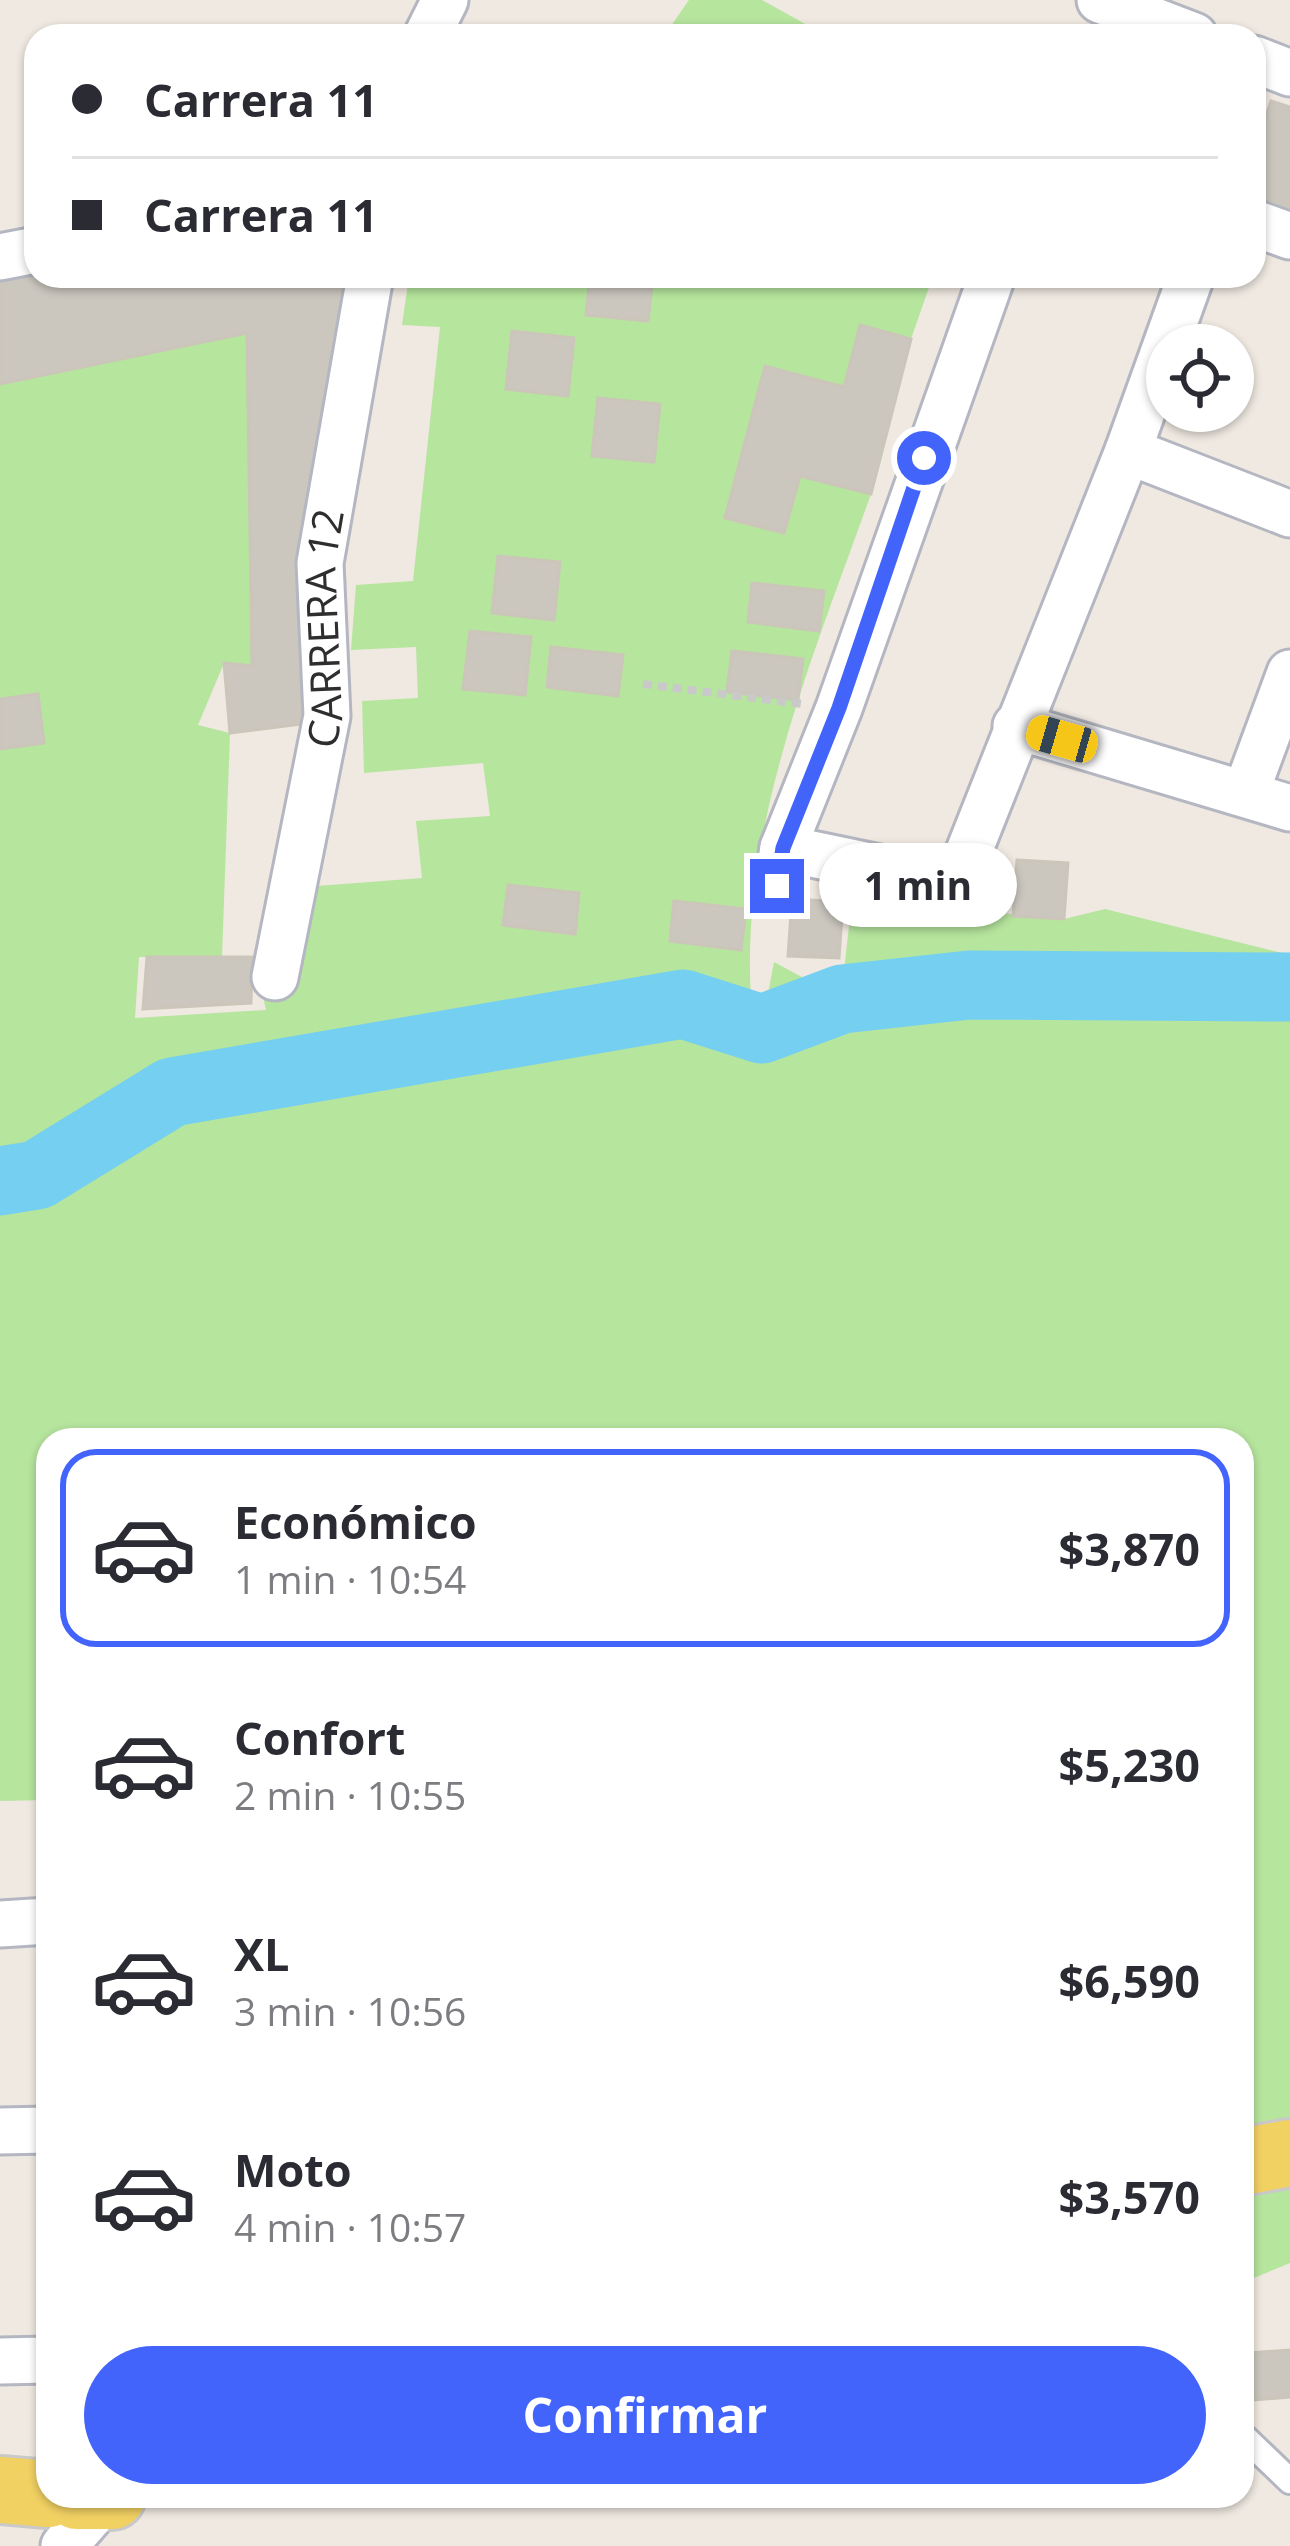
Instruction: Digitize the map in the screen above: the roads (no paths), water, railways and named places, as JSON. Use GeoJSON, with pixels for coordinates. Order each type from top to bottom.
{"type":"FeatureCollection","features":[{"type":"Feature","properties":{"kind":"main road"},"geometry":{"type":"LineString","coordinates":[[1254,2160],[1290,2153]]}},
{"type":"Feature","properties":{"kind":"main road"},"geometry":{"type":"LineString","coordinates":[[0,2491],[36,2498]]}},
{"type":"Feature","properties":{"kind":"street"},"geometry":{"type":"LineString","coordinates":[[1101,0],[1163,24]]}},
{"type":"Feature","properties":{"kind":"street","name":"CARRERA 12"},"geometry":{"type":"LineString","coordinates":[[274,977],[327,716],[320,563],[368,288]]}},
{"type":"Feature","properties":{"kind":"street"},"geometry":{"type":"LineString","coordinates":[[988,288],[780,867],[956,884],[1128,451],[1187,288]]}},
{"type":"Feature","properties":{"kind":"street"},"geometry":{"type":"LineString","coordinates":[[1128,451],[1290,514]]}},
{"type":"Feature","properties":{"kind":"street"},"geometry":{"type":"LineString","coordinates":[[1246,792],[1290,674]]}},
{"type":"Feature","properties":{"kind":"street"},"geometry":{"type":"LineString","coordinates":[[1016,726],[1290,808]]}},
{"type":"Feature","properties":{"kind":"street"},"geometry":{"type":"LineString","coordinates":[[0,1924],[36,1922]]}},
{"type":"Feature","properties":{"kind":"street"},"geometry":{"type":"LineString","coordinates":[[0,2131],[36,2130]]}},
{"type":"Feature","properties":{"kind":"street"},"geometry":{"type":"LineString","coordinates":[[0,2361],[36,2360]]}},
{"type":"Feature","properties":{"kind":"lane"},"geometry":{"type":"LineString","coordinates":[[1254,2446],[1290,2481]]}},
{"type":"Feature","properties":{"kind":"waterway"},"geometry":{"type":"LineString","coordinates":[[0,1181],[37,1175],[172,1092],[683,1004],[762,1029],[842,999],[969,985],[1290,987]]}}]}
